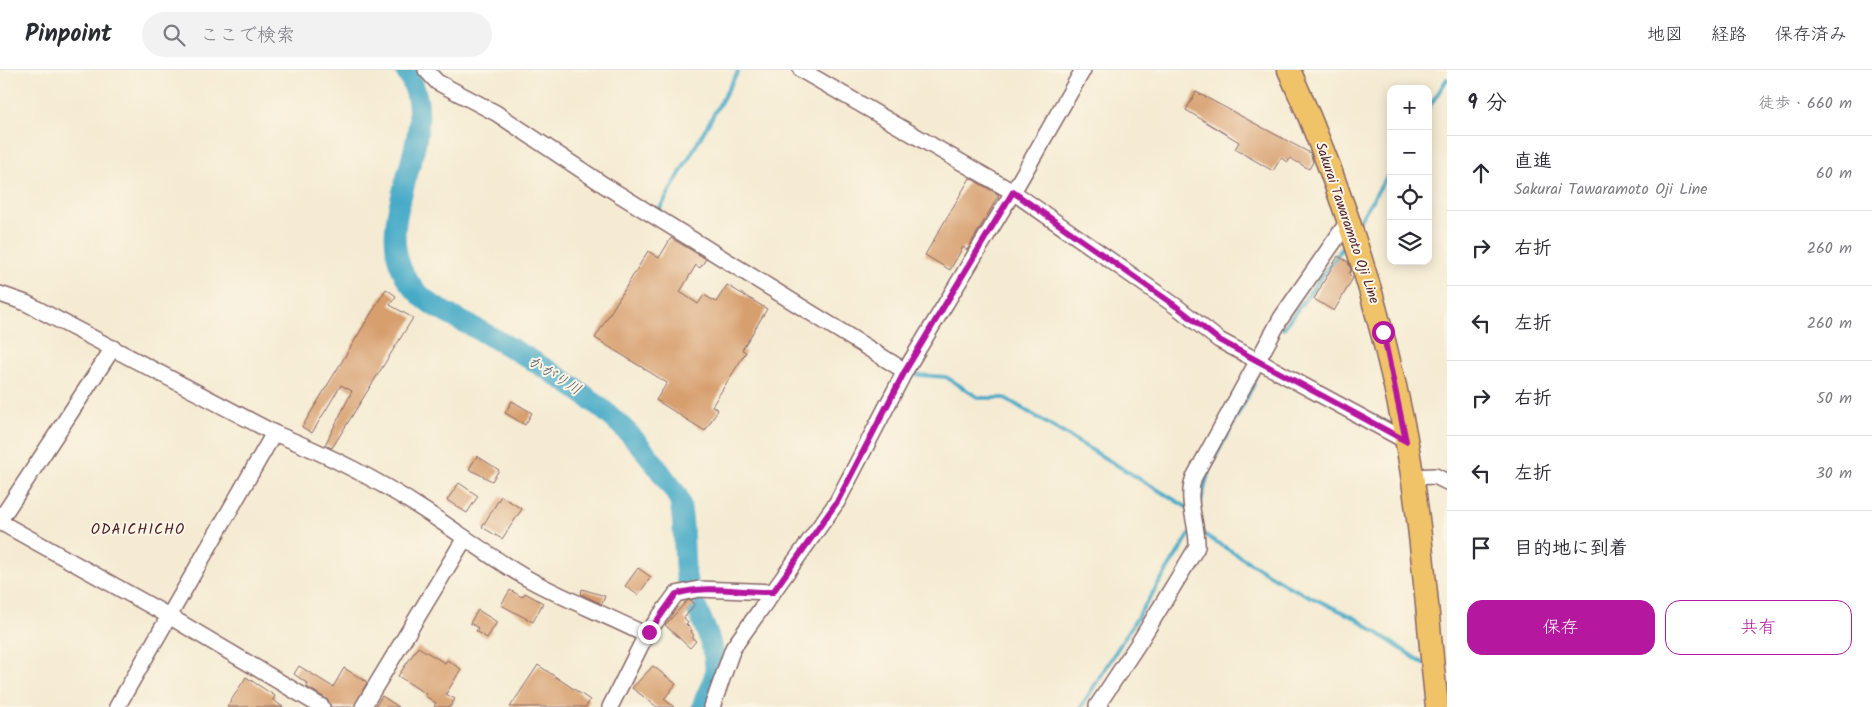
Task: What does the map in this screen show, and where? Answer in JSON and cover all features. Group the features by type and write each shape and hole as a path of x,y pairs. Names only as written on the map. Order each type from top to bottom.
{"main road":[{"name":"Sakurai Tawaramoto Oji Line","path":"1289,70 1330,167 1349,220 1383,332 1412,477 1437,707"}],"street":[{"path":"426,70 437,82 496,113 604,185 905,371"},
{"path":"801,70 1013,192 1177,307 1219,340 1406,441"},
{"path":"712,707 733,648 837,502 905,371 1013,192 1083,70"},
{"path":"1100,707 1097,706 1140,641 1197,546 1198,537 1190,500 1192,483 1281,318 1349,220"},
{"path":"0,294 26,303 274,433 311,448 418,506 523,576 574,603 600,611 646,635"},
{"path":"113,348 0,521 169,616 322,707"},
{"path":"117,707 274,433"},
{"path":"1412,477 1435,476 1447,482"},
{"path":"363,707 465,538"},
{"path":"610,707 646,635 676,594 699,589 773,592"}],"building":[{"path":"1196,92 1310,153 1313,162 1309,169 1290,158 1288,162 1281,158 1273,171 1235,149 1239,142 1186,110"},
{"path":"970,178 999,195 967,250 963,247 950,270 925,255"},
{"path":"671,238 706,259 700,268 696,265 680,292 698,304 704,295 716,302 727,285 767,309 742,350 746,352 712,406 718,410 705,431 656,400 667,383 595,338 648,251 659,258"},
{"path":"1338,256 1348,262 1351,270 1349,274 1353,278 1334,311 1314,299"},
{"path":"386,289 396,296 390,305 413,318 332,448 325,445 352,391 341,385 312,433 302,427"},
{"path":"512,401 532,413 525,425 505,413"},
{"path":"477,456 499,470 492,481 469,469"},
{"path":"459,483 478,496 467,513 447,500"},
{"path":"501,496 522,509 502,539 482,527"},
{"path":"638,568 651,577 638,595 625,586"},
{"path":"582,589 605,596 602,604 581,594"},
{"path":"510,590 522,597 525,593 543,603 533,622 501,605"},
{"path":"691,600 695,604 684,618 694,635 692,638 696,641 690,648 665,625 687,601"},
{"path":"478,610 497,622 487,638 476,631 478,628 470,623"},
{"path":"418,647 445,663 447,660 461,669 446,694 455,699 450,707 434,707 436,703 425,696 426,694 398,676"},
{"path":"538,665 590,700 586,707 510,707"},
{"path":"299,666 333,687 344,668 367,682 354,707 331,707 327,699 307,687 308,684 294,674"},
{"path":"653,666 676,684 664,699 674,707 657,707 632,688"},
{"path":"246,677 275,696 273,700 283,707 227,707"},
{"path":"382,696 399,707 375,707"}],"waterway":[{"name":"かがり川","path":"405,70 416,95 419,120 415,146 396,225 396,251 405,276 421,296 442,311 537,363 584,394 606,412 645,451 675,491 682,514 686,576 714,657 715,674 702,707"},
{"path":"662,212 659,210 739,70"},
{"path":"1432,103 1447,79"},
{"path":"1358,223 1388,175"},
{"path":"1283,329 1347,242"},
{"path":"910,370 918,375 946,377 979,398 1005,398 1188,508"},
{"path":"1198,514 1209,469 1254,384"},
{"path":"1081,707 1191,532"},
{"path":"1200,532 1288,586 1355,618 1424,664"}],"district":[{"name":"ODAICHICHO","path":"138,530"}],"route":[{"path":"649,632 676,594 699,589 754,593 773,592 837,502 905,371 1013,192 1177,307 1219,340 1406,441 1383,332"}]}
